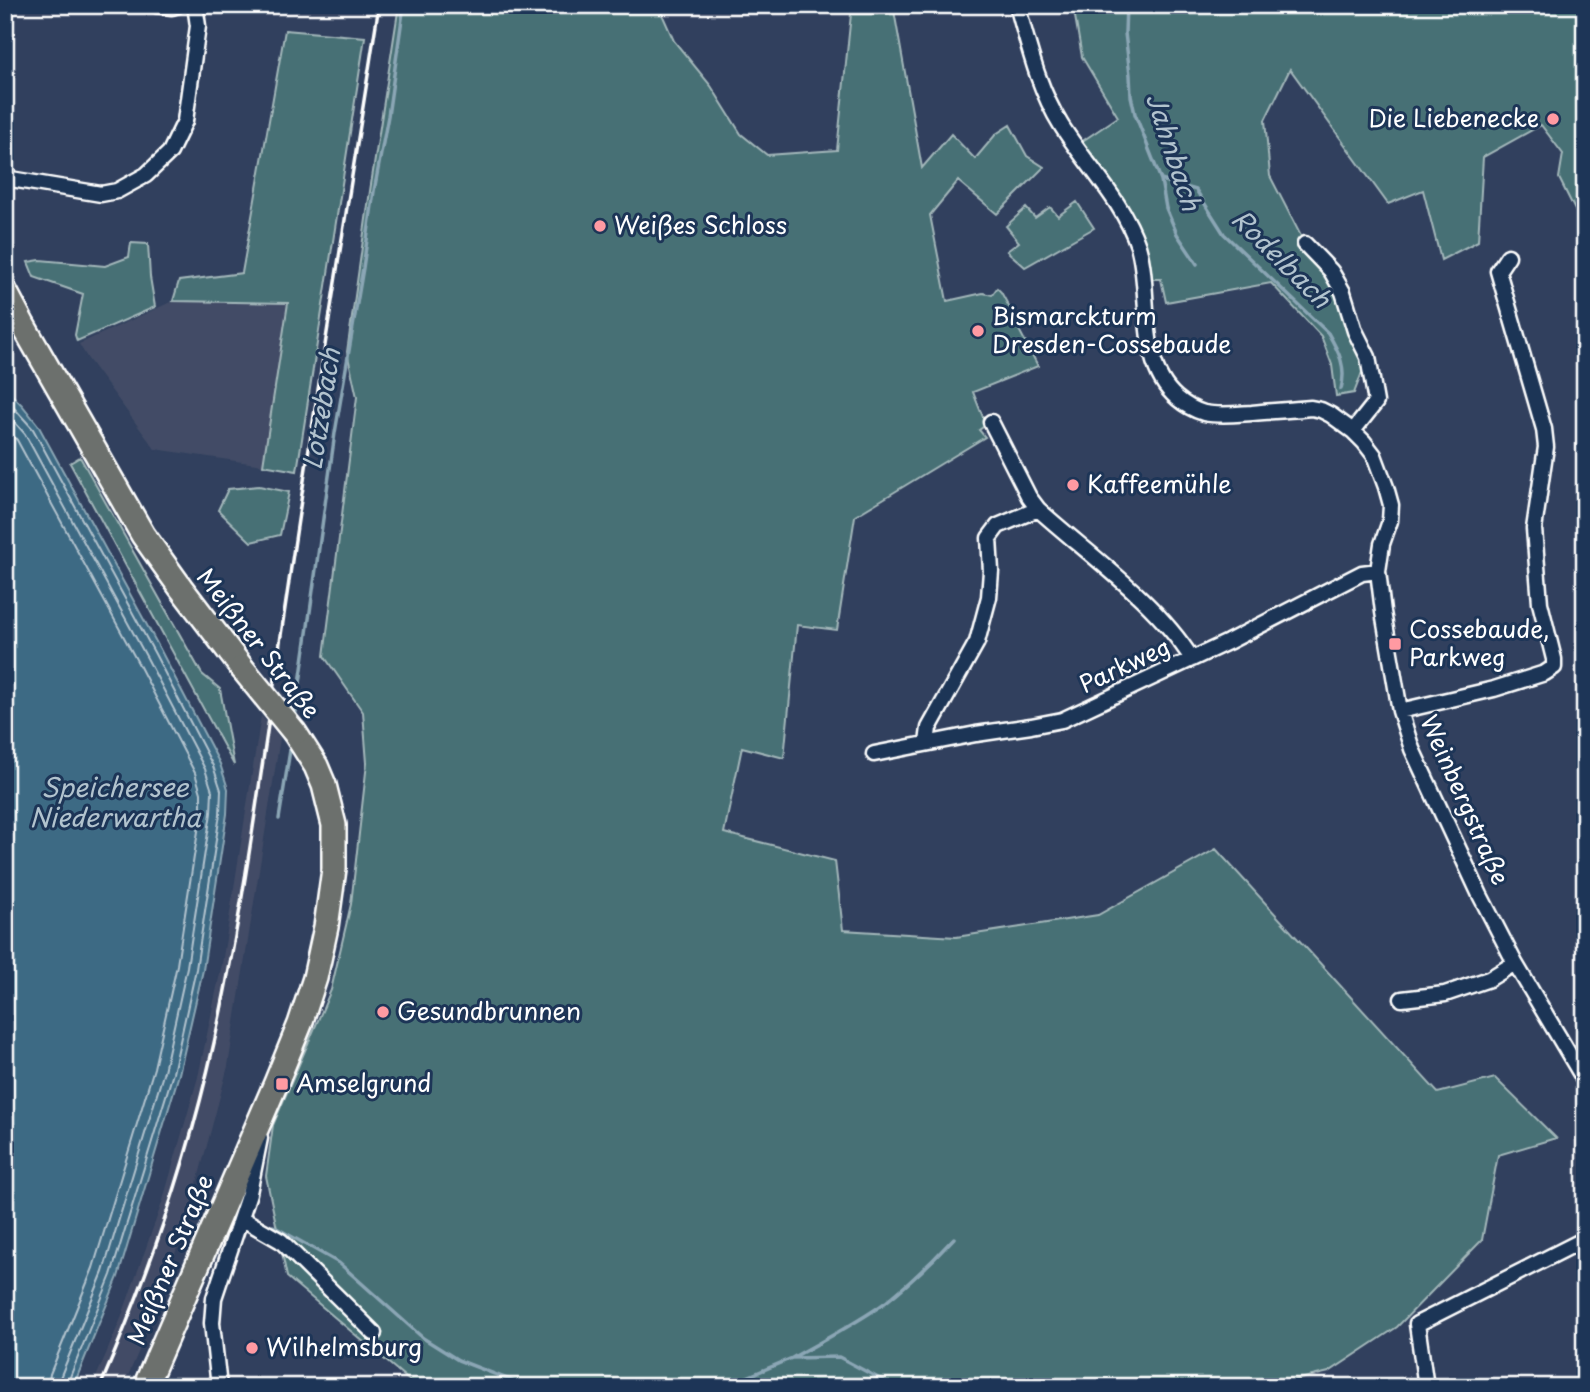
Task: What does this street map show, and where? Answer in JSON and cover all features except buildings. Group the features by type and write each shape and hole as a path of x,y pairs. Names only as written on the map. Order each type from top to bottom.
{"main road":[{"name":"Meißner Straße","path":"5,291 144,535 242,668 295,733 316,765 334,825 334,869 316,978 259,1124 145,1387"}],"street":[{"path":"156,5 178,5"},
{"path":"5,178 101,194 117,191 146,175 170,152 184,121 198,26 195,5"},
{"name":"Weinbergstraße","path":"1017,5 1046,97 1126,219 1135,238 1144,275 1147,328 1152,353 1161,377 1174,396 1189,408 1220,415 1311,408 1321,410 1353,431 1374,455 1391,505 1390,521 1382,544 1378,571 1383,612 1401,711 1412,749 1515,963 1585,1081"},
{"path":"1305,244 1331,271 1343,292 1355,331 1368,357 1376,402 1353,431"},
{"path":"1401,711 1494,690 1545,673 1553,667 1554,659 1540,603 1534,529 1546,446 1540,416 1498,271 1508,256"},
{"path":"991,422 1029,497 1038,509 1134,591 1181,642 1192,659"},
{"path":"927,743 929,728 976,642 989,597 989,538 998,526 1038,509"},
{"name":"Parkweg","path":"874,754 1062,720 1228,642 1362,573 1378,571"},
{"path":"1402,999 1445,994 1489,979 1515,963"},
{"path":"219,1387 212,1323 214,1298 249,1194 262,1133 259,1124"},
{"path":"241,1218 281,1241 374,1333"},
{"path":"1426,1387 1417,1324 1585,1240"}],"shaded area":[{"path":"173,301 288,303 263,465 155,449 79,344"},
{"path":"261,716 280,738 228,1066 186,1224 138,1353 123,1387 92,1387 120,1321 163,1200 198,1077 222,964"}],"green space":[{"path":"399,5 658,5 674,41 711,86 741,134 767,155 837,150 851,14 877,14 876,5 893,5 922,168 951,134 975,159 996,134 1010,125 1027,156 1044,167 997,214 958,181 930,215 947,301 983,293 992,295 997,288 1019,325 1017,326 1038,366 973,392 986,425 979,430 985,437 855,516 837,630 797,625 784,758 742,747 724,833 835,861 843,930 956,937 1098,915 1216,849 1438,1093 1495,1078 1556,1138 1498,1155 1482,1240 1397,1327 1329,1372 1273,1387 417,1387 287,1277 266,1176 273,1125 331,990 351,904 367,763 363,712 324,656 357,397 347,352"},
{"path":"1073,5 1585,5 1585,230 1559,178 1563,154 1541,125 1483,157 1478,241 1441,260 1423,190 1388,204 1290,69 1265,120 1270,176 1305,244 1331,271 1368,357 1354,393 1336,396 1332,365 1321,336 1271,283 1166,302 1161,279 1150,279 1081,142 1118,117 1082,57"},
{"path":"285,30 365,37 297,471 263,465 288,303 173,301 179,281 242,273"},
{"path":"1077,202 1094,228 1025,267 1007,251 1019,242 1006,226 1026,208 1035,218 1050,207 1058,216"},
{"path":"131,243 148,244 155,307 77,341 75,335 83,294 34,277 28,262 40,260 105,266 129,257"},
{"path":"80,457 202,674 220,689 234,765 70,463"},
{"path":"259,486 289,492 280,535 251,542 218,510 228,489"}],"water":[{"name":"Speichersee Niederwartha","path":"5,388 38,425 220,764 228,789 227,814 203,970 179,1074 118,1277 73,1387 5,1387"}],"waterway":[{"name":"Lotzebach","path":"295,719 335,433 404,5"},
{"name":"Jahnbach","path":"1126,5 1125,33 1135,114 1161,180 1166,208 1177,234 1197,264"},
{"name":"Rodelbach","path":"1161,180 1196,190 1224,234 1328,333 1341,360 1341,389"},
{"name":"Lotzebach","path":"279,819 291,744"},
{"path":"273,1226 339,1263 423,1338 458,1360 528,1387"},
{"path":"792,1358 886,1302 954,1238"},
{"path":"714,1387 740,1380 792,1358 839,1357 895,1387"}],"railway":[{"path":"100,1387 150,1260 179,1174 204,1087 226,987 255,816 310,442 379,5"}],"place":[{"name":"Die Liebenecke","path":"1553,119"},
{"name":"Weißes Schloss","path":"600,226"},
{"name":"Bismarckturm Dresden-Cossebaude","path":"978,331"},
{"name":"Kaffeemühle","path":"1073,485"},
{"name":"Cossebaude, Parkweg","path":"1395,644"},
{"name":"Gesundbrunnen","path":"383,1012"},
{"name":"Amselgrund","path":"282,1084"},
{"name":"Wilhelmsburg","path":"252,1348"}]}
